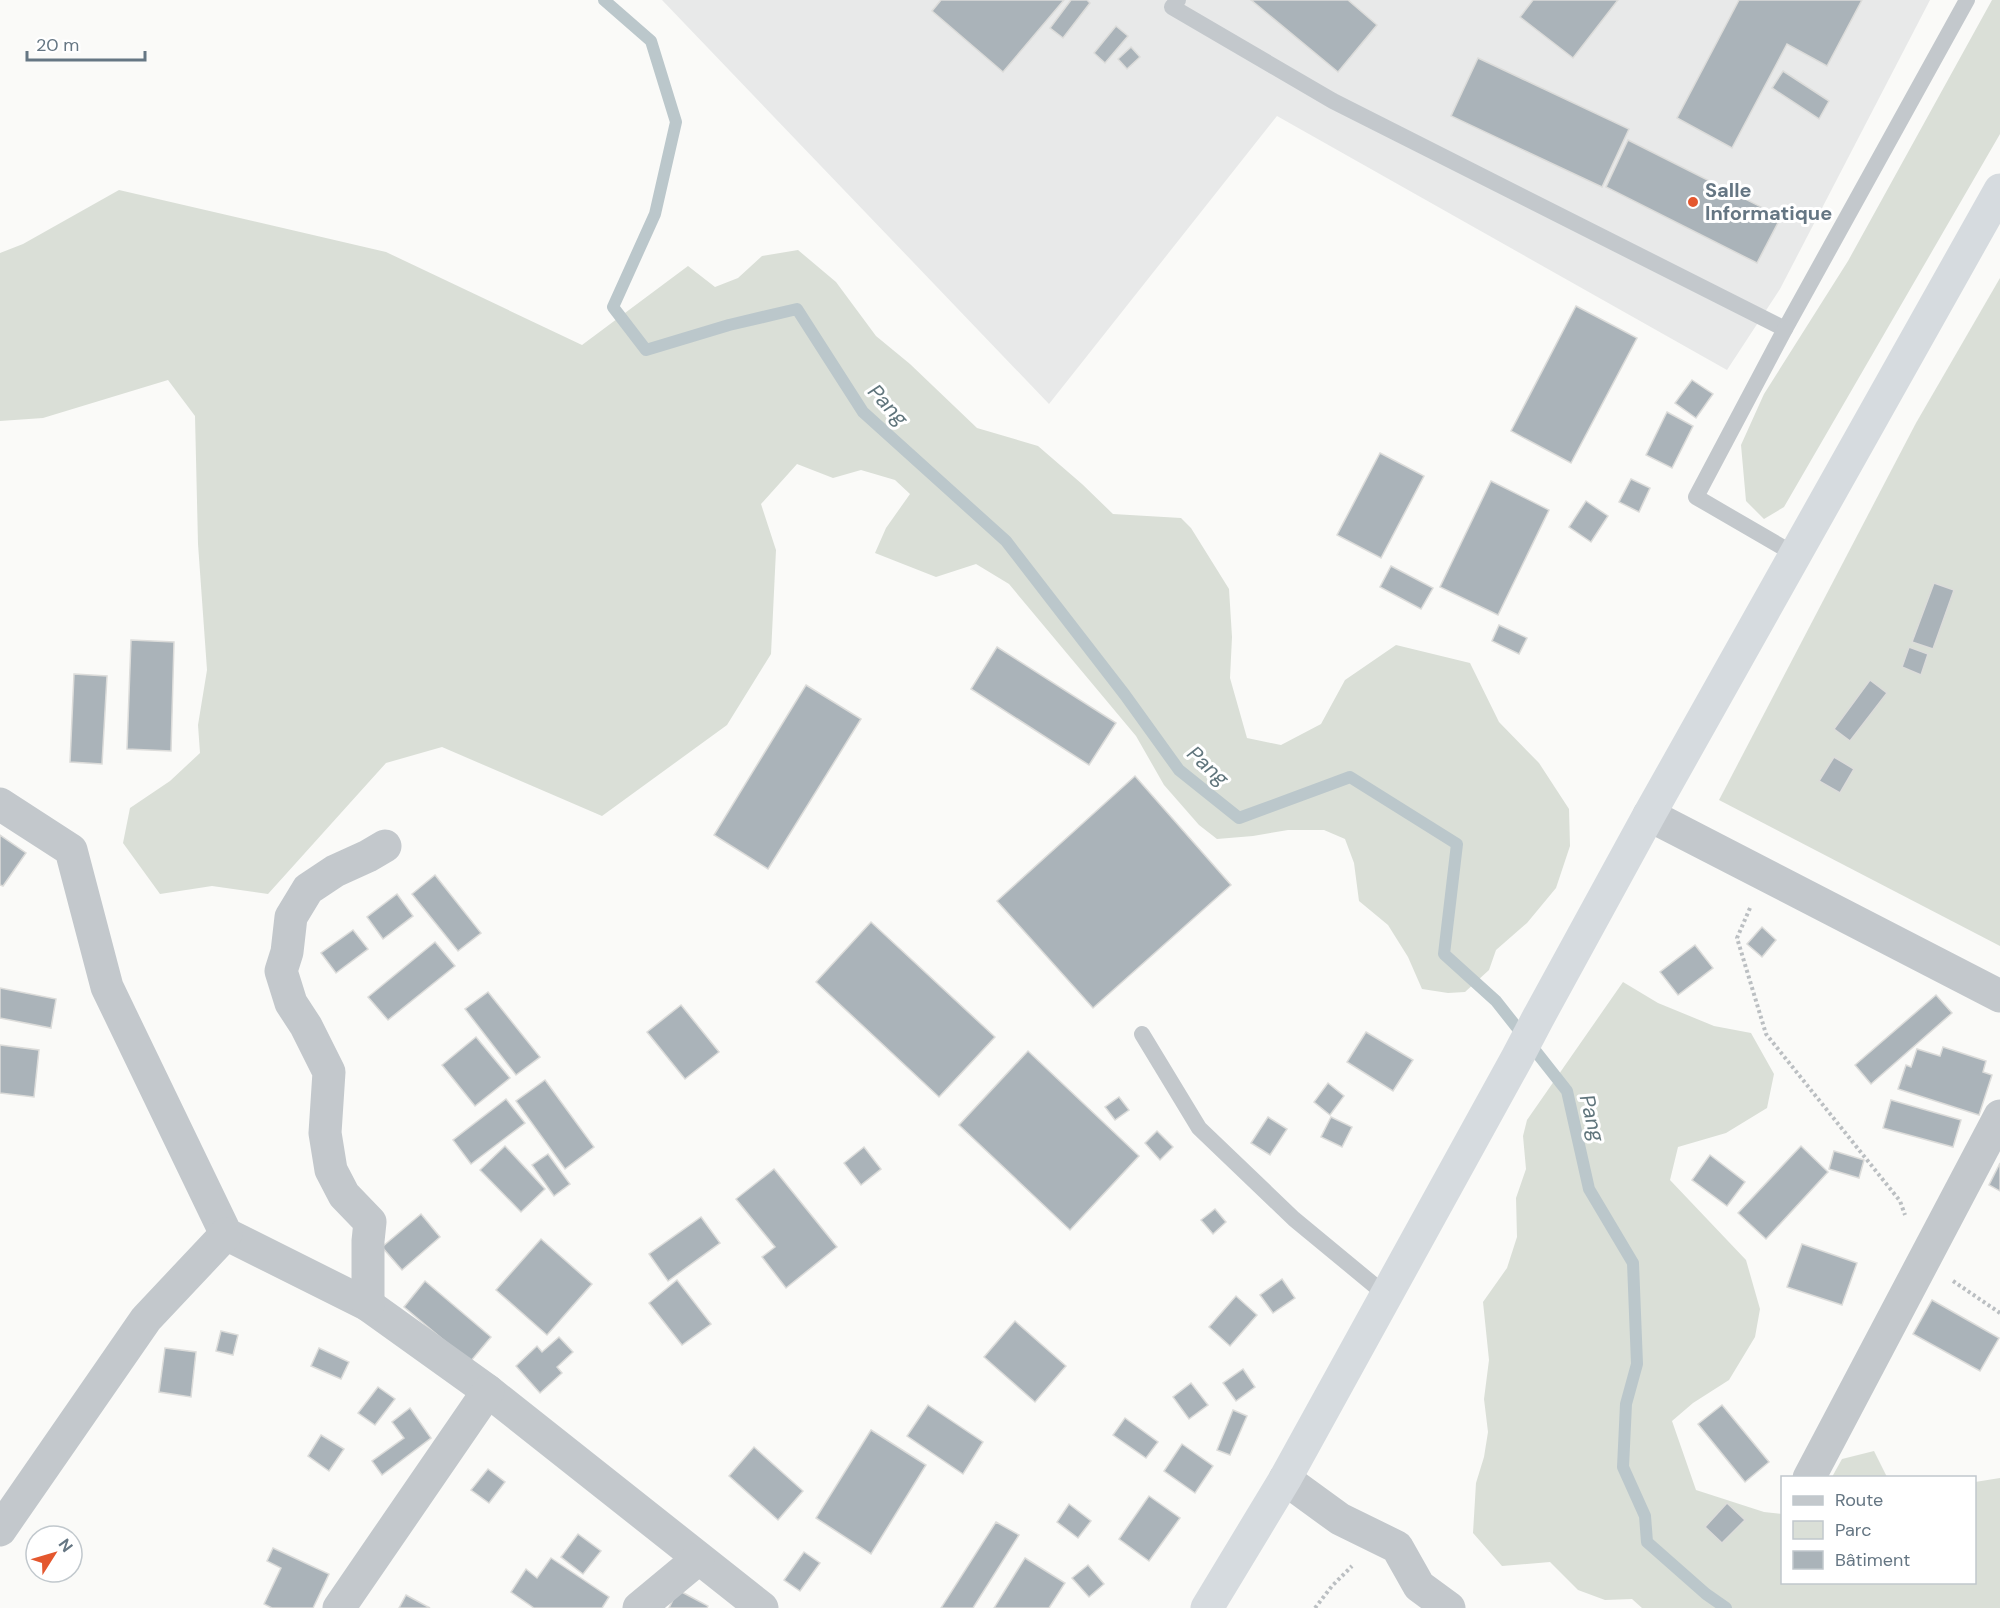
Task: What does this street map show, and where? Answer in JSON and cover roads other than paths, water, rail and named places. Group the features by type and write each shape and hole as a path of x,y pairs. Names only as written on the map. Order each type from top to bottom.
{"highway":[{"path":"1207,1608 1285,1479 1649,815 2000,190"}],"street":[{"path":"0,804 71,850 107,987 226,1233 368,1305 488,1391 762,1608"},
{"path":"1649,815 2000,996"},
{"path":"368,1305 370,1222 344,1195 331,1170 326,1133 329,1072 306,1026 291,1003 280,971 287,952 291,917 308,889 335,871 385,846"},
{"path":"1810,1476 2000,1116"},
{"path":"0,1530 146,1319 226,1233"},
{"path":"339,1608 488,1391"},
{"path":"1285,1479 1340,1519 1397,1547 1419,1586 1449,1608"},
{"path":"639,1608 698,1558"}],"lane":[{"path":"1178,0 1172,7 1333,101 1785,329"},
{"path":"1794,554 1696,497 1785,329 1967,0"},
{"path":"1142,1034 1199,1128 1294,1219 1386,1295"}],"waterway":[{"name":"Pang","path":"604,0 651,41 676,122 655,214 613,307 646,350 729,325 797,309 863,412 1006,541 1125,695 1179,770 1239,818 1350,777 1457,844 1444,954 1496,1001 1567,1091 1589,1189 1633,1263 1637,1364 1626,1404 1623,1467 1645,1516 1647,1542 1706,1594 1726,1608"}],"place":[{"name":"Salle Informatique","path":"1693,202"}]}
